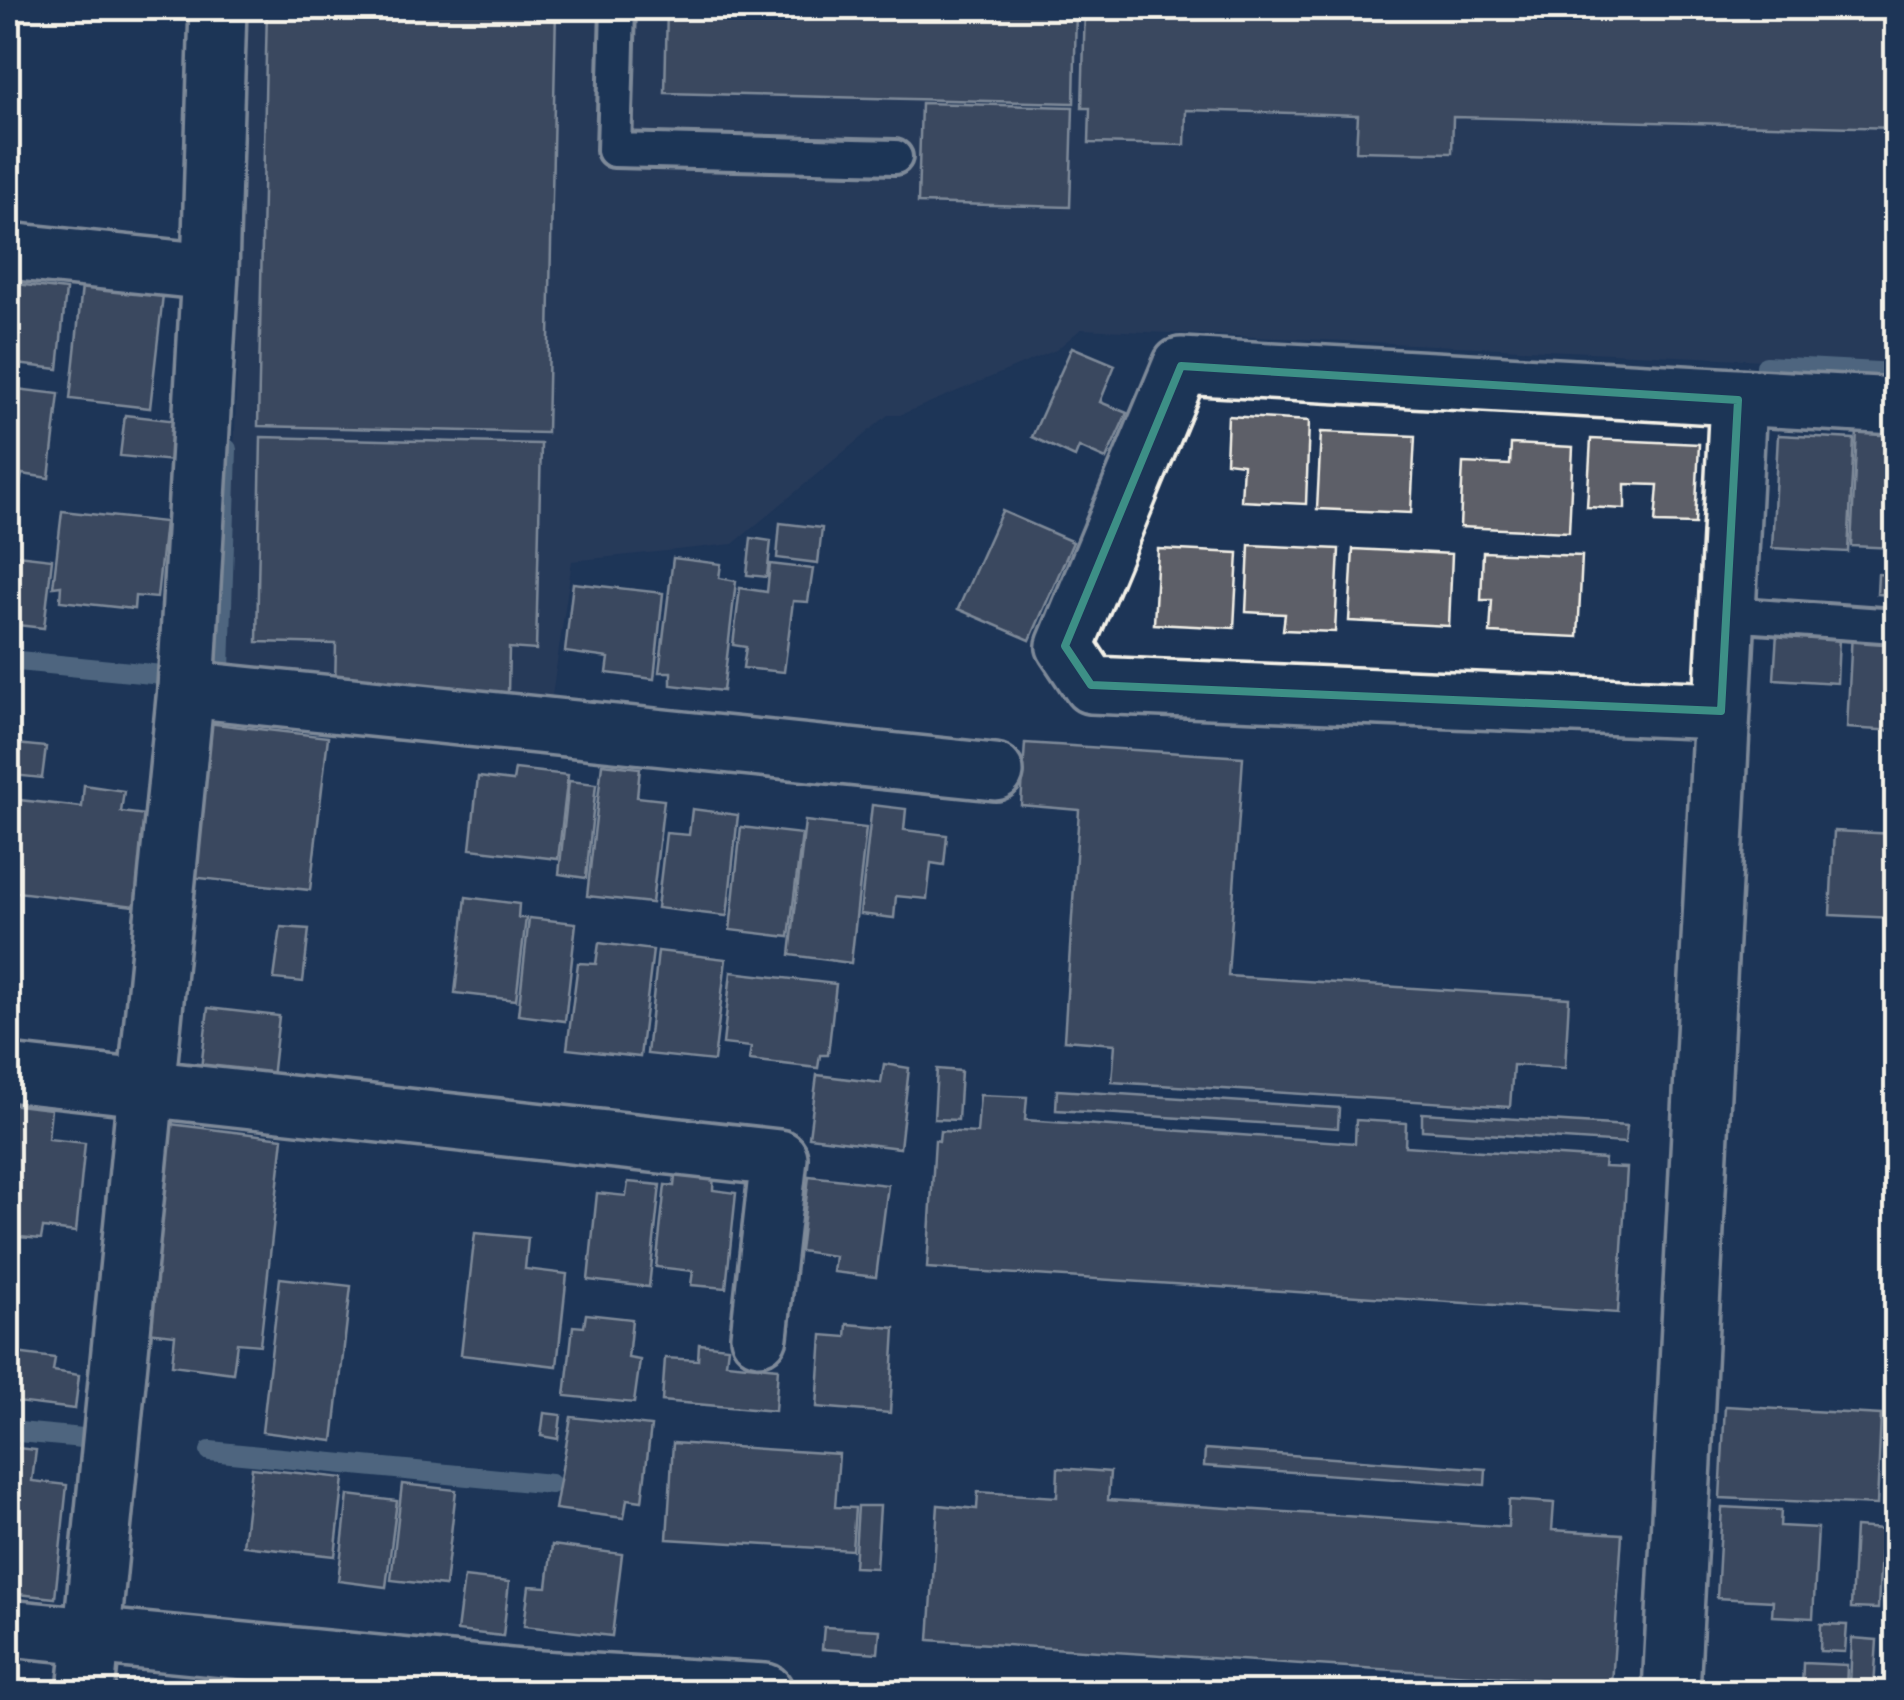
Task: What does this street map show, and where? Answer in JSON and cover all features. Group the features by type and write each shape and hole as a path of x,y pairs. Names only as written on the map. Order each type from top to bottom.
{"street":[{"path":"86,1692 186,689 210,272 218,8"},
{"path":"8,251 210,272"},
{"path":"1721,712 1091,685 1065,646 1182,366 1896,406"},
{"path":"1671,1692 1738,400"},
{"path":"186,689 995,772"},
{"path":"8,1073 779,1158 759,1336"},
{"path":"8,1628 521,1685 766,1692"}],"lane":[{"path":"618,8 614,150 895,157"},
{"path":"1726,614 1896,626"}],"highlighted area":[{"path":"1181,366 1738,400 1721,711 1091,685 1065,646"}],"shaded area":[{"path":"249,8 1896,8 1896,366 1081,329 1056,350 900,415 888,415 733,544 572,561 549,716 227,675"}],"building":[{"path":"267,8 556,8 547,433 258,426"},
{"path":"667,8 1076,8 1074,103 665,93"},
{"path":"1085,8 1896,8 1896,128 1453,117 1452,153 1356,151 1358,115 1186,110 1185,145 1089,143 1090,108 1082,108"},
{"path":"921,103 1073,107 1070,207 918,203"},
{"path":"83,277 164,286 150,408 70,399"},
{"path":"8,283 66,290 58,369 8,363"},
{"path":"1072,347 1115,365 1100,402 1127,413 1106,459 1079,447 1075,457 1032,437"},
{"path":"8,388 59,394 49,478 22,474 20,485 8,483"},
{"path":"125,415 178,421 173,461 120,456"},
{"path":"1228,416 1309,421 1306,504 1241,501 1243,464 1226,462"},
{"path":"1857,430 1896,432 1896,548 1851,546"},
{"path":"1321,432 1415,436 1411,513 1317,509"},
{"path":"1778,435 1854,439 1848,552 1772,548"},
{"path":"261,437 541,444 536,650 509,648 508,693 335,688 336,644 257,642"},
{"path":"1591,439 1699,444 1695,524 1655,523 1658,485 1625,484 1625,509 1587,507"},
{"path":"1511,444 1573,447 1569,532 1460,527 1463,463 1510,465"},
{"path":"62,511 165,522 157,598 135,596 134,609 60,601 61,586 53,587"},
{"path":"1002,511 1073,542 1030,640 958,609"},
{"path":"780,523 822,528 818,563 777,558"},
{"path":"751,538 771,541 767,577 747,575"},
{"path":"1249,545 1339,549 1335,632 1283,630 1285,614 1246,612"},
{"path":"1158,549 1238,553 1234,628 1154,624"},
{"path":"1353,549 1452,554 1449,626 1349,621"},
{"path":"1483,552 1582,556 1578,637 1490,633 1492,600 1481,600"},
{"path":"8,554 52,559 44,628 8,624"},
{"path":"673,558 721,564 719,578 736,581 723,691 671,685 671,672 659,672"},
{"path":"770,564 813,569 808,602 793,601 784,672 743,668 746,647 733,645 740,588 767,592"},
{"path":"1878,574 1896,576 1895,595 1877,594"},
{"path":"573,583 663,593 654,679 607,673 609,658 565,652"},
{"path":"1852,632 1896,634 1896,731 1847,728"},
{"path":"1777,633 1839,637 1837,683 1774,679"},
{"path":"207,723 328,737 310,890 190,877"},
{"path":"8,726 14,727 8,783"},
{"path":"1025,743 1243,757 1228,976 1569,998 1565,1068 1513,1065 1510,1107 1112,1082 1115,1044 1064,1040 1079,810 1021,805"},
{"path":"16,744 46,747 42,778 12,775"},
{"path":"602,764 640,768 637,797 664,800 652,903 587,896"},
{"path":"515,769 568,775 558,859 470,849 478,777 513,781"},
{"path":"569,781 596,784 586,878 559,874"},
{"path":"84,785 124,791 121,812 146,815 135,906 8,891 10,799 82,807"},
{"path":"872,805 906,809 904,830 947,835 944,865 931,863 927,899 896,896 894,918 860,914"},
{"path":"692,809 738,815 727,916 657,908 666,833 689,835"},
{"path":"805,821 866,828 851,963 790,955"},
{"path":"741,827 802,834 789,937 730,930"},
{"path":"1834,831 1896,834 1896,918 1830,915"},
{"path":"466,897 519,904 518,918 526,918 516,1000 455,993"},
{"path":"529,918 576,923 565,1021 518,1015"},
{"path":"281,927 309,929 303,982 274,979"},
{"path":"599,943 653,950 640,1057 567,1049 578,963 596,964"},
{"path":"658,951 726,959 714,1061 647,1054"},
{"path":"731,972 836,984 828,1055 820,1055 818,1068 749,1060 751,1047 723,1044"},
{"path":"208,1008 279,1016 272,1078 201,1069"},
{"path":"884,1064 909,1068 900,1148 809,1137 817,1075 881,1083"},
{"path":"937,1069 961,1071 958,1120 934,1119"},
{"path":"1057,1090 1339,1108 1338,1128 1056,1110"},
{"path":"980,1095 1027,1097 1025,1120 1355,1143 1356,1120 1406,1123 1405,1146 1605,1159 1604,1167 1627,1168 1618,1313 927,1268 935,1140 939,1141 940,1131 977,1133"},
{"path":"8,1104 51,1109 48,1139 85,1143 76,1232 43,1228 41,1239 8,1236"},
{"path":"1422,1113 1627,1126 1625,1143 1422,1130"},
{"path":"170,1124 283,1138 260,1345 237,1343 233,1373 172,1365 175,1335 147,1332"},
{"path":"676,1167 714,1172 713,1190 736,1193 726,1288 691,1285 693,1271 656,1267 665,1185 674,1186"},
{"path":"809,1176 888,1185 876,1277 833,1272 835,1256 800,1251"},
{"path":"628,1182 660,1185 649,1287 588,1280 597,1193 626,1196"},
{"path":"475,1233 528,1238 525,1269 567,1274 557,1366 461,1355"},
{"path":"280,1278 351,1286 333,1441 262,1432"},
{"path":"586,1314 632,1319 628,1358 640,1360 634,1403 565,1396 573,1326 584,1327"},
{"path":"847,1324 895,1328 890,1413 817,1407 822,1335 846,1337"},
{"path":"699,1344 728,1347 726,1363 778,1368 775,1411 662,1401 665,1358 698,1360"},
{"path":"8,1352 55,1358 53,1371 79,1375 75,1409 8,1401"},
{"path":"1725,1406 1881,1415 1877,1505 1720,1498"},
{"path":"544,1413 561,1415 558,1439 541,1436"},
{"path":"571,1417 651,1426 642,1501 627,1499 624,1518 555,1509"},
{"path":"673,1443 839,1454 835,1507 855,1508 852,1550 667,1539"},
{"path":"8,1447 36,1450 32,1481 67,1485 55,1598 8,1593"},
{"path":"1205,1449 1486,1469 1485,1485 1204,1466"},
{"path":"252,1468 344,1478 335,1556 243,1546"},
{"path":"1058,1468 1110,1472 1108,1500 1508,1527 1509,1500 1554,1503 1552,1530 1622,1534 1612,1684 929,1640 938,1505 977,1509 978,1492 1057,1497"},
{"path":"402,1484 456,1490 445,1586 391,1580"},
{"path":"348,1495 397,1501 386,1587 338,1581"},
{"path":"858,1506 880,1506 876,1568 854,1567"},
{"path":"1722,1507 1781,1510 1780,1526 1818,1528 1813,1618 1772,1616 1773,1601 1717,1598"},
{"path":"1855,1527 1882,1529 1878,1609 1851,1608"},
{"path":"552,1545 622,1554 612,1636 524,1626 529,1586 547,1587"},
{"path":"464,1577 509,1582 503,1636 457,1631"},
{"path":"1821,1624 1847,1625 1845,1652 1820,1651"},
{"path":"824,1627 880,1630 878,1653 822,1649"},
{"path":"1852,1638 1877,1640 1874,1687 1850,1686"},
{"path":"1803,1663 1847,1665 1846,1692 1802,1692"}],"waterway":[{"path":"1766,366 1896,373"},
{"path":"220,669 227,449"},
{"path":"8,660 162,675"},
{"path":"8,1431 83,1438"},
{"path":"210,1451 551,1484"}]}
